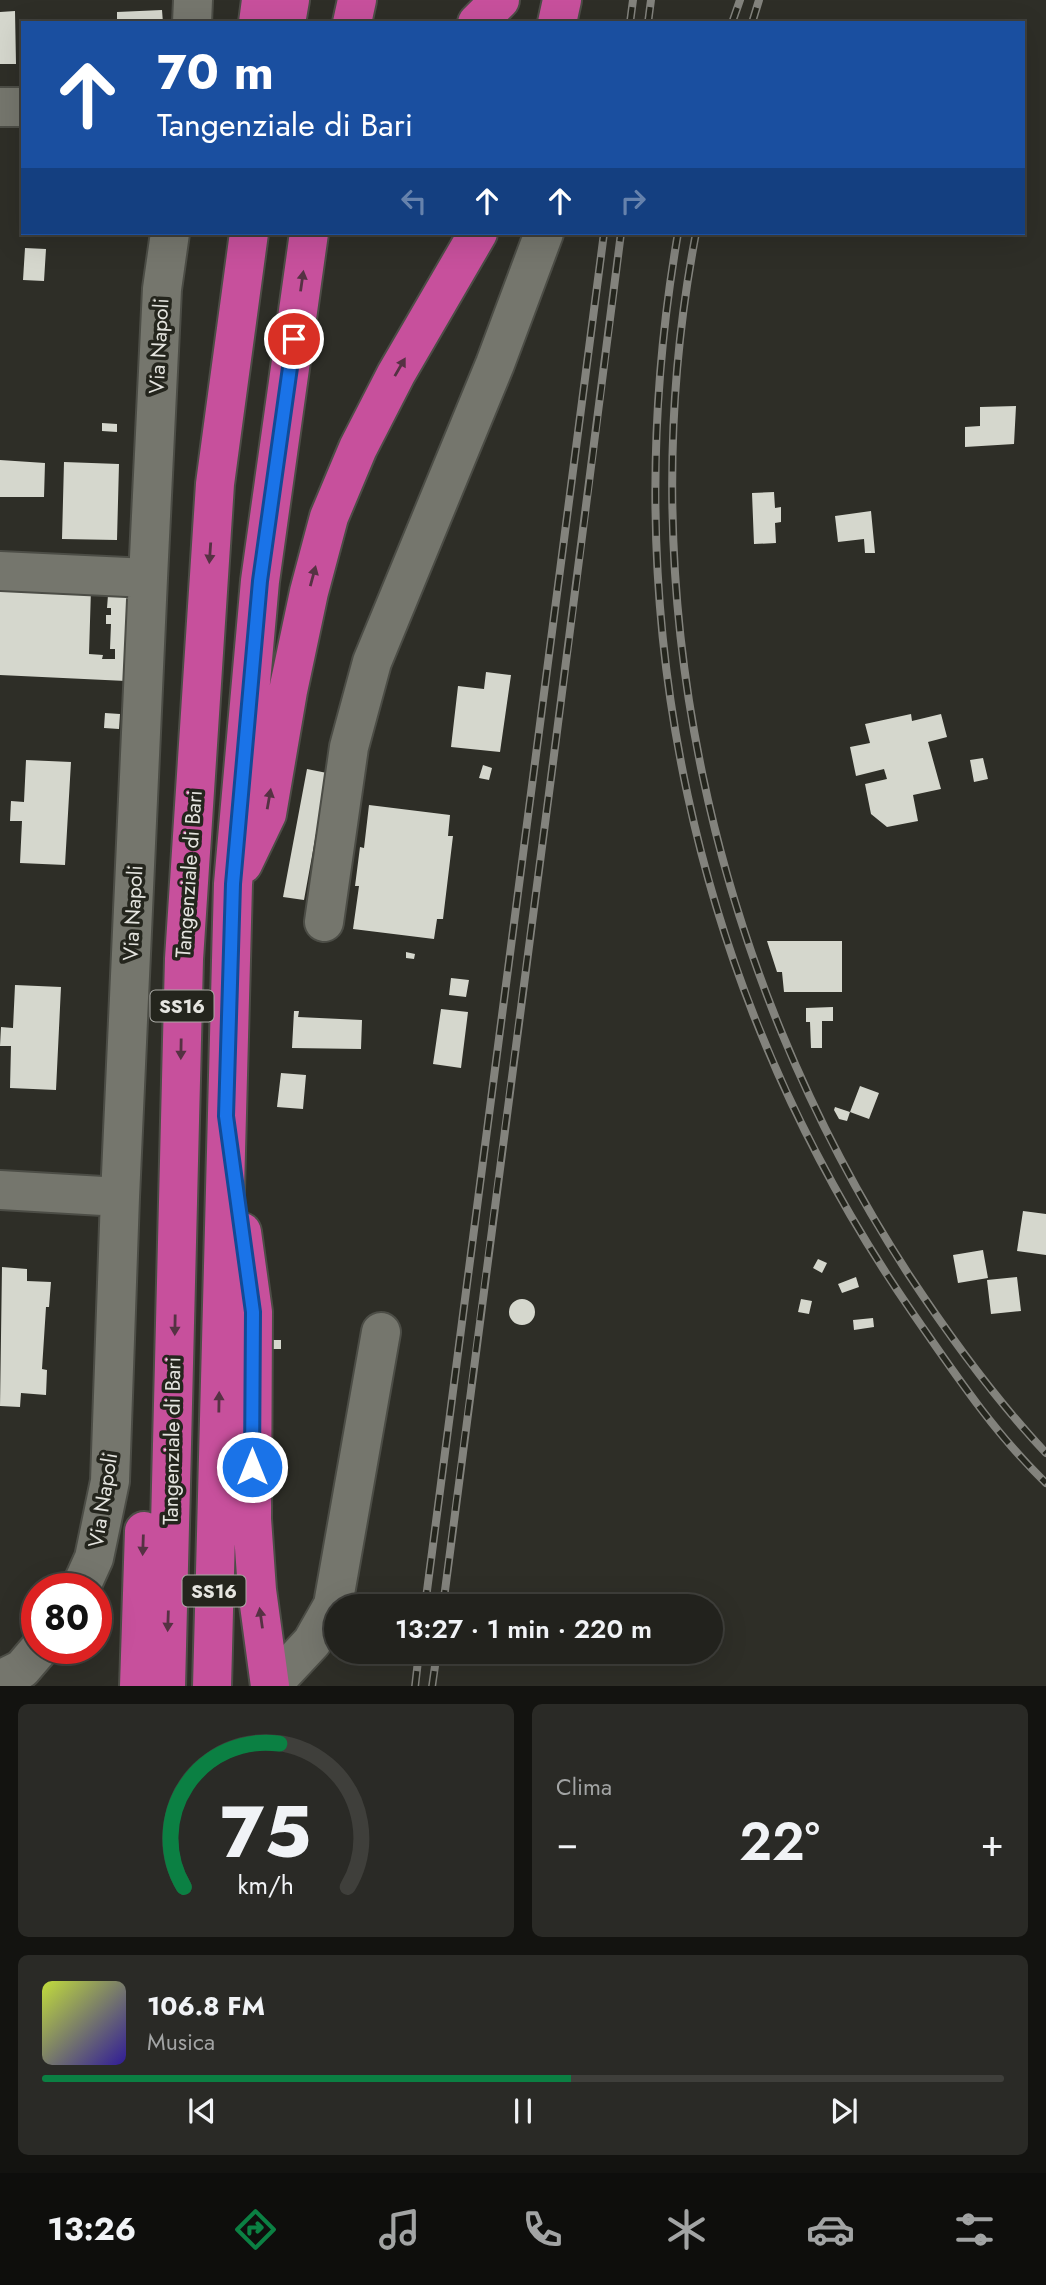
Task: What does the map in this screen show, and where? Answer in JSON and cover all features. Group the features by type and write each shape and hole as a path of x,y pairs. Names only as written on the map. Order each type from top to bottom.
{"highway":[{"path":"258,21 261,0"},
{"path":"286,21 290,0"},
{"path":"352,21 357,0"},
{"path":"479,21 500,0"},
{"path":"557,21 562,0"},
{"path":"215,485 239,235"},
{"name":"Tangenziale di Bari","path":"166,1686 184,959 215,485 249,235"},
{"name":"SS16","path":"212,1686 233,884 260,581 309,235"},
{"path":"233,884 267,814 306,604 330,517 358,448 396,374 477,235"},
{"path":"226,1116 253,1312 252,1519 257,1590 270,1686"},
{"path":"139,1686 150,1301 177,1211"}],"street":[{"path":"192,21 193,0"},
{"path":"0,107 21,107"},
{"name":"Via Napoli","path":"87,1573 94,1558 110,1481 148,578 162,289 170,235"},
{"path":"324,922 349,747 372,662 495,364 543,235"},
{"path":"0,571 148,578"},
{"path":"0,1190 120,1197"},
{"path":"270,1686 312,1643 332,1605 382,1332"},
{"path":"0,1680 26,1664"}],"building":[{"path":"162,10 163,21 117,21 117,12"},
{"path":"15,11 16,64 0,64 0,12"},
{"path":"25,248 46,249 44,281 23,280"},
{"path":"1016,406 1014,444 965,447 965,427 980,426 980,407"},
{"path":"102,423 117,424 117,432 102,431"},
{"path":"0,460 45,463 44,497 0,497"},
{"path":"64,462 119,464 117,540 62,539"},
{"path":"774,492 775,508 781,507 781,522 775,523 776,543 754,544 752,493"},
{"path":"871,511 875,553 865,553 864,539 838,542 835,516"},
{"path":"0,583 91,589 89,654 103,655 102,659 115,659 115,649 110,649 111,624 106,624 106,615 111,615 111,608 107,608 108,595 129,590 126,681 0,675"},
{"path":"486,672 511,675 500,752 451,747 458,686 484,689"},
{"path":"105,713 120,714 119,729 104,728"},
{"path":"911,714 912,721 941,714 947,737 928,742 941,789 913,795 918,821 887,827 871,814 865,784 887,779 884,769 856,776 850,747 870,743 865,724"},
{"path":"983,758 988,779 974,782 970,760"},
{"path":"26,760 71,762 65,865 20,863 22,821 10,821 11,801 24,802"},
{"path":"483,765 492,768 489,780 479,778"},
{"path":"307,769 327,773 304,900 283,897"},
{"path":"369,805 450,815 448,836 453,836 443,919 437,919 434,939 353,929 359,886 355,886 360,847 364,848"},
{"path":"767,941 842,941 842,992 784,992 782,972 777,972"},
{"path":"406,952 415,954 414,959 406,958"},
{"path":"451,978 469,980 466,997 449,995"},
{"path":"15,985 61,987 56,1090 10,1088 11,1046 0,1046 1,1027 13,1028"},
{"path":"833,1007 833,1021 822,1021 822,1048 811,1048 810,1022 806,1022 806,1008"},
{"path":"441,1009 468,1012 461,1068 433,1064"},
{"path":"294,1011 299,1011 298,1017 362,1020 361,1049 292,1048"},
{"path":"281,1073 306,1075 303,1109 277,1107"},
{"path":"860,1086 879,1093 869,1119 850,1112"},
{"path":"835,1107 850,1112 847,1121 839,1119"},
{"path":"1023,1211 1046,1214 1046,1255 1017,1251"},
{"path":"983,1250 988,1278 958,1283 953,1255"},
{"path":"818,1259 827,1263 822,1273 813,1268"},
{"path":"2,1267 27,1269 27,1281 51,1282 49,1307 46,1307 42,1369 47,1370 46,1395 21,1393 20,1407 0,1406"},
{"path":"856,1277 859,1287 842,1293 838,1284"},
{"path":"1017,1277 1021,1311 991,1314 987,1280"},
{"path":"522,1299 531,1303 535,1312 531,1321 522,1325 513,1321 509,1312 513,1303"},
{"path":"801,1299 812,1301 809,1314 798,1312"},
{"path":"873,1318 874,1327 854,1330 853,1320"},
{"path":"269,1340 281,1340 281,1349 269,1349"}],"railway":[{"path":"630,21 633,0"},
{"path":"648,21 651,0"},
{"path":"733,21 740,0"},
{"path":"753,21 759,0"},
{"path":"427,1594 604,235"},
{"path":"445,1594 621,235"},
{"path":"678,235 660,376 656,517 665,658 688,796 724,931 773,1062 836,1190 912,1312 959,1379 1009,1443 1046,1483"},
{"path":"696,235 677,368 672,504 681,640 702,774 736,906 782,1035 840,1158 909,1275 941,1321 991,1389 1046,1453"},
{"path":"415,1686 418,1664"},
{"path":"432,1686 435,1664"}],"route":[{"path":"252,1467 253,1312 226,1116 233,884 260,581 294,339"}]}
